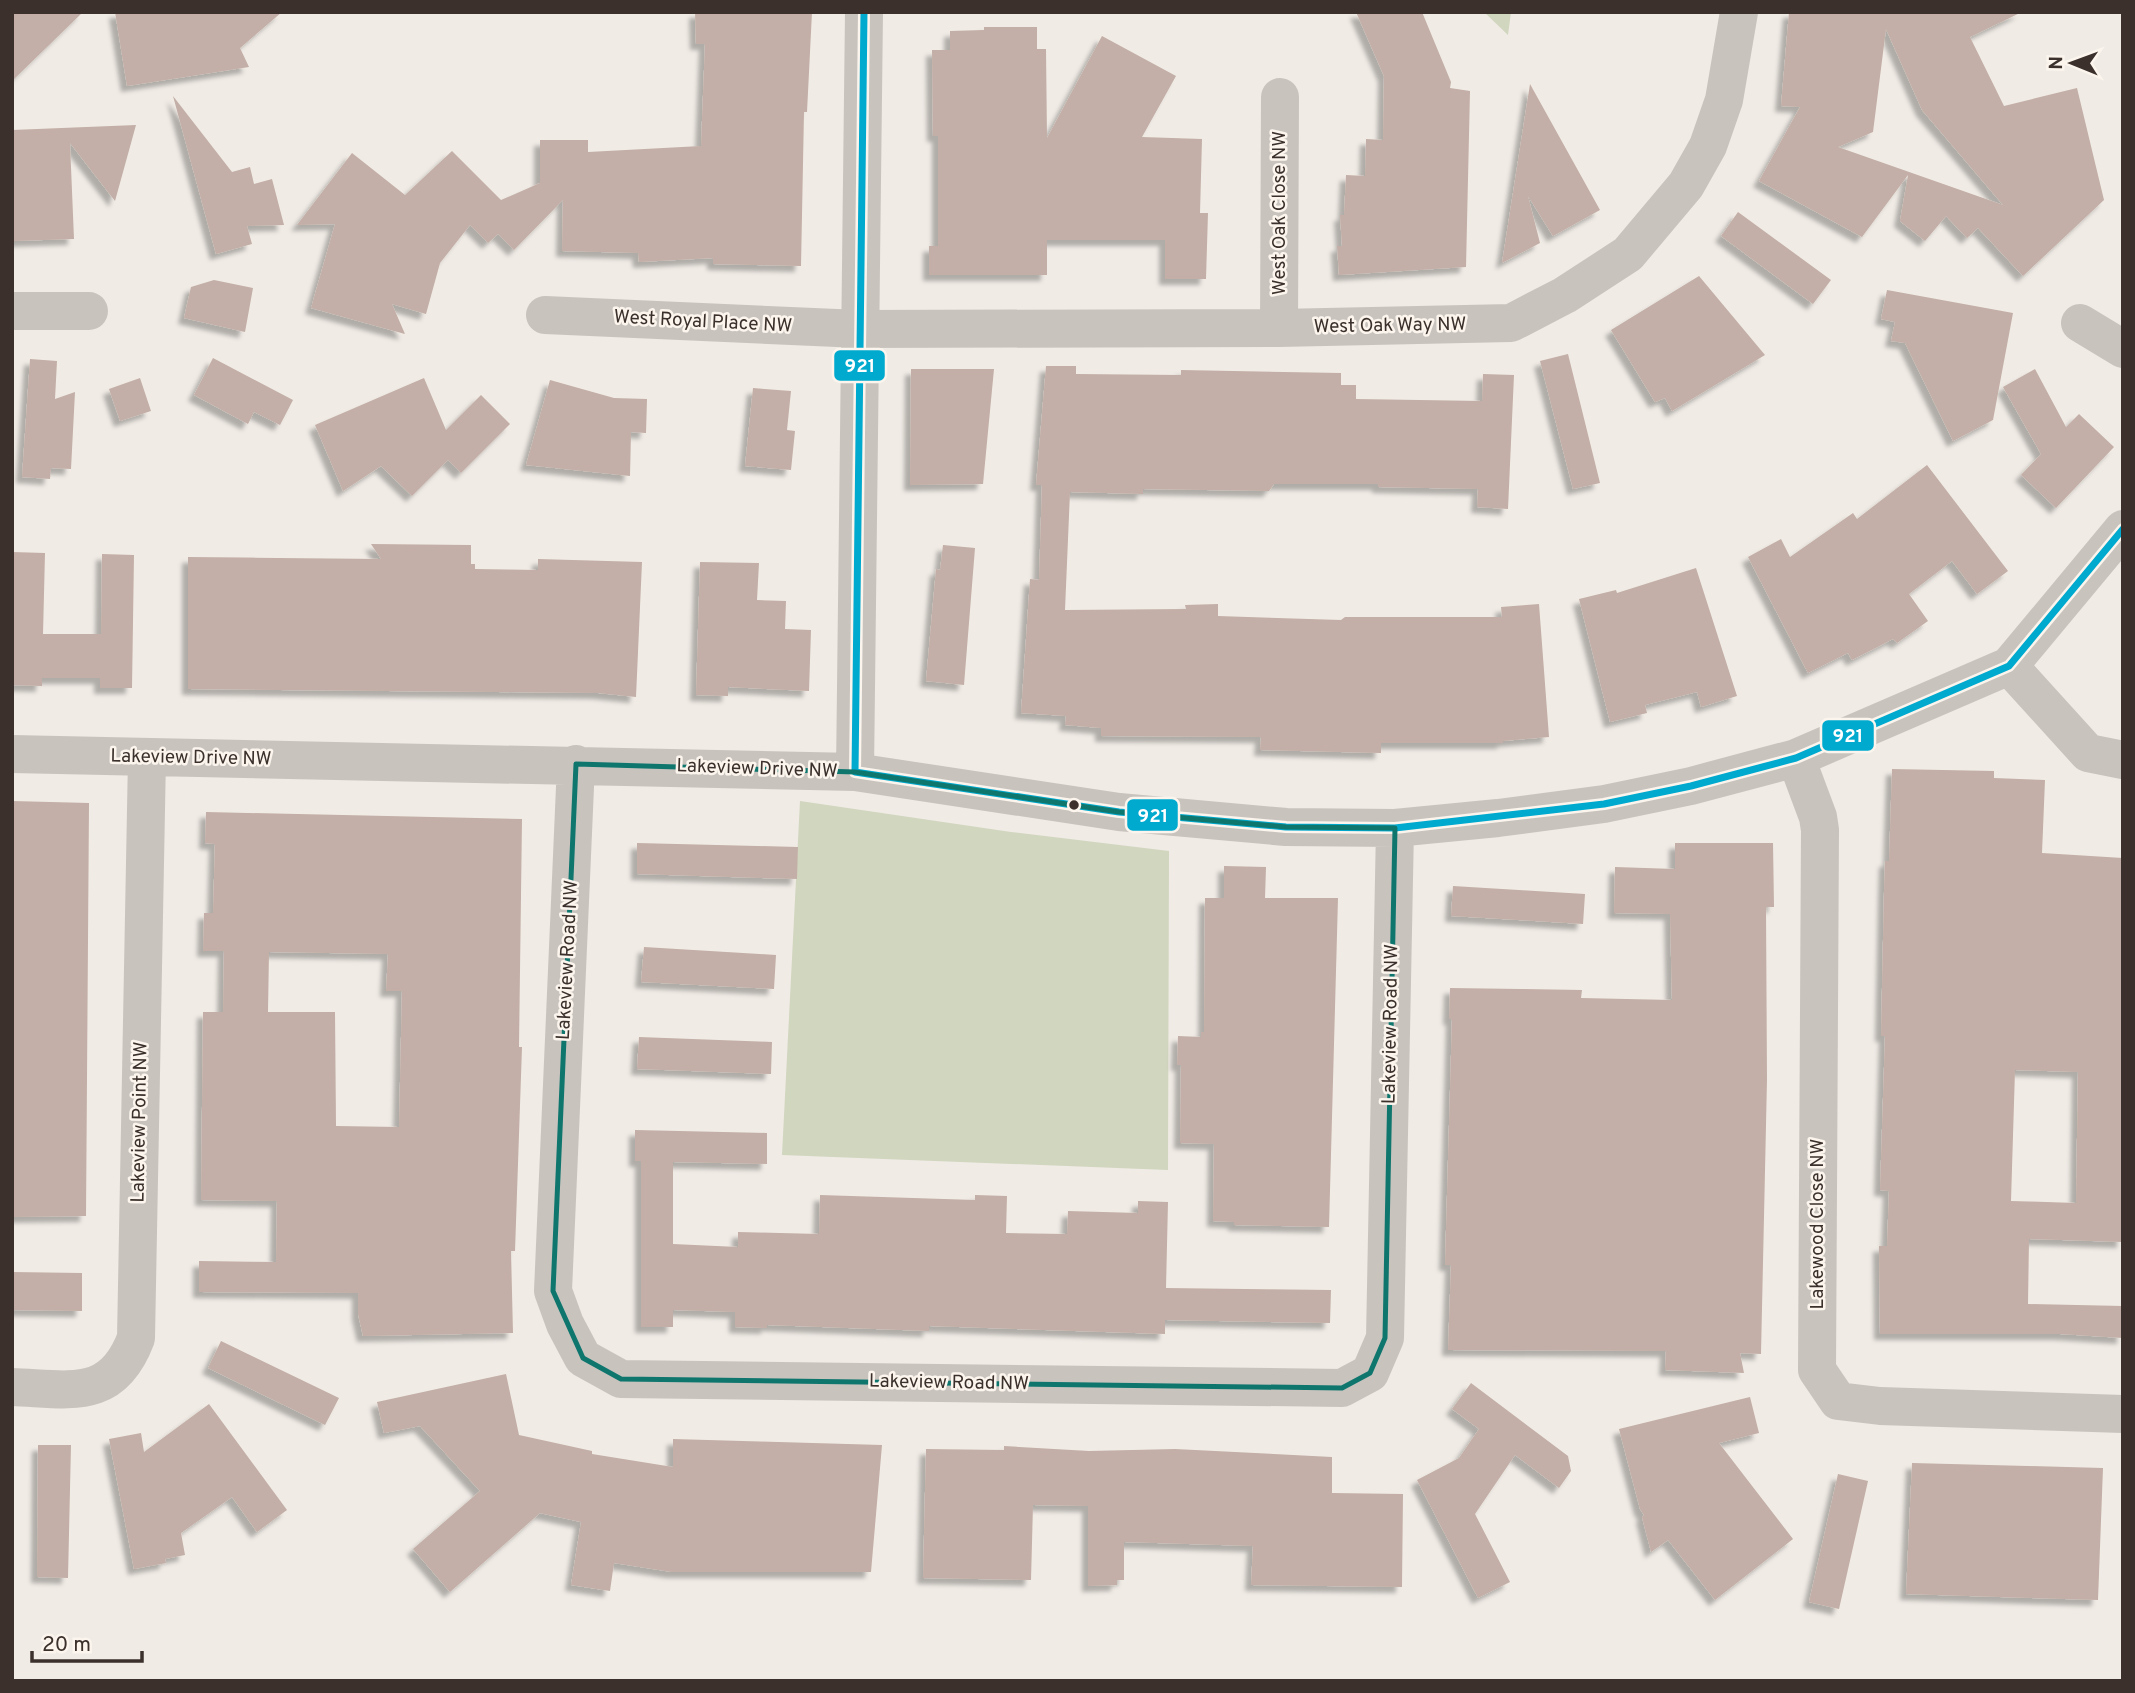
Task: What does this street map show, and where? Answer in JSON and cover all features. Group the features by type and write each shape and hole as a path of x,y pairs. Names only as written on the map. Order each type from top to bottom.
{"street":[{"path":"855,772 864,12"},
{"name":"West Oak Way NW","path":"860,329 1279,328 1511,323 1565,295 1628,254 1686,185 1707,146 1724,100 1739,12"},
{"name":"West Oak Close NW","path":"1279,328 1280,97"},
{"path":"12,311 89,311"},
{"name":"West Royal Place NW","path":"545,315 860,329"},
{"path":"2080,323 2123,349"},
{"name":"Lakeview Drive NW","path":"12,754 855,772 1119,813 1286,827 1395,828 1604,804 1691,786 1796,758 2009,666 2123,529"},
{"path":"2009,666 2088,753 2123,760"},
{"name":"Lakeview Point NW","path":"12,1387 67,1389 105,1383 120,1370 136,1338 147,757"},
{"name":"Lakewood Close NW","path":"1796,758 1818,817 1820,830 1817,1370 1838,1401 1880,1406 2123,1414"},
{"name":"Lakeview Road NW","path":"576,764 553,1290 565,1324 583,1358 621,1379 1342,1388 1370,1373 1385,1338 1395,828"}],"highlighted area":[{"path":"576,764 855,772 1119,812 1286,827 1395,828 1385,1338 1370,1373 1342,1388 621,1379 583,1358 553,1291"}],"green space":[{"path":"1484,12 1511,12 1508,35"},
{"path":"800,801 1011,832 1169,851 1168,1170 782,1155"}],"building":[{"path":"12,12 83,12 12,81"},
{"path":"115,12 282,12 240,48 249,67 127,86"},
{"path":"695,12 812,12 807,112 804,112 801,266 713,264 713,258 639,262 638,253 562,251 563,200 514,250 498,234 488,243 470,225 440,263 426,314 392,304 405,334 311,308 335,224 297,225 352,153 405,195 452,151 501,200 540,183 540,140 588,140 588,152 701,146 705,44 696,44"},
{"path":"1356,12 1422,12 1451,82 1450,88 1470,91 1466,267 1339,275 1337,246 1342,246 1340,215 1344,215 1346,175 1365,176 1366,139 1383,140 1384,76"},
{"path":"1789,12 2022,12 1970,37 2004,106 2077,88 2104,200 2023,276 1978,228 1967,238 1946,216 1925,241 1900,221 1908,175 1862,237 1759,181 1800,107 1781,106","holes":["1886,29 1922,110 2003,205 1838,147 1873,132"]},
{"path":"984,27 1037,27 1037,49 1046,49 1047,138 1102,36 1176,76 1142,137 1202,139 1200,213 1208,213 1206,279 1165,279 1165,240 1047,240 1047,275 929,275 929,246 938,246 938,136 933,136 932,50 950,50 950,31 984,30"},
{"path":"1530,84 1600,210 1553,236 1528,196 1540,243 1502,263"},
{"path":"173,96 232,172 250,167 254,184 272,179 284,225 247,226 252,244 216,254"},
{"path":"136,125 115,201 70,143 74,239 12,241 12,130"},
{"path":"1738,212 1831,280 1813,304 1721,236"},
{"path":"1699,276 1765,355 1672,411 1665,398 1655,402 1611,330"},
{"path":"214,280 253,288 245,332 184,318 191,287"},
{"path":"1887,290 2013,313 1993,420 1953,441 1905,343 1891,341 1895,322 1881,319"},
{"path":"1568,354 1600,483 1573,489 1540,361"},
{"path":"213,358 293,400 280,425 254,412 248,424 194,395"},
{"path":"30,359 57,361 55,399 75,392 71,469 51,468 50,479 22,477"},
{"path":"1046,366 1076,366 1076,374 1181,375 1181,370 1341,373 1341,385 1356,385 1356,399 1482,401 1483,374 1514,375 1508,509 1477,507 1478,489 1378,487 1378,484 1274,484 1269,491 1143,489 1143,494 1070,492 1065,610 1186,609 1185,605 1218,604 1218,616 1341,620 1345,617 1502,617 1501,607 1539,604 1549,737 1503,743 1381,743 1381,753 1260,750 1261,737 1101,736 1101,728 1065,725 1066,716 1021,713 1030,579 1039,580 1042,485 1036,485"},
{"path":"911,369 994,369 983,484 910,485"},
{"path":"2035,369 2066,427 2079,414 2114,447 2056,508 2021,475 2041,454 2003,387"},
{"path":"140,378 151,411 120,421 109,389"},
{"path":"424,378 446,430 481,395 510,424 461,473 448,460 412,496 381,466 343,491 315,425"},
{"path":"550,380 614,398 647,399 646,433 631,432 630,476 526,465"},
{"path":"753,388 791,391 787,430 795,431 791,470 745,466"},
{"path":"1927,465 2008,571 1977,594 1952,561 1909,594 1928,621 1897,643 1893,639 1852,660 1848,653 1808,673 1748,557 1781,539 1790,557 1853,513 1857,519"},
{"path":"371,544 471,545 471,564 475,564 475,569 538,570 538,559 642,562 636,697 598,693 188,689 188,557 381,559"},
{"path":"943,545 975,548 964,685 926,681 936,569 940,570"},
{"path":"12,552 45,553 43,634 101,634 102,554 134,555 132,688 100,688 100,678 42,678 42,686 12,685"},
{"path":"700,562 759,563 757,600 786,601 785,629 811,630 809,691 728,687 728,696 696,695"},
{"path":"1696,568 1737,696 1701,707 1697,692 1645,705 1647,713 1610,722 1579,599 1616,590 1617,593"},
{"path":"1892,769 1994,771 1994,778 2045,780 2042,853 2123,858 2123,1242 2029,1239 2028,1304 2123,1306 2123,1338 2060,1334 1880,1334 1879,1246 1887,1246 1889,1191 1880,1190 1885,1036 1881,1036 1884,892 1885,861 1889,861","holes":["2015,1070 2078,1072 2076,1203 2011,1201"]},
{"path":"12,801 89,803 86,1216 12,1217"},
{"path":"206,812 522,819 519,1047 522,1047 515,1251 511,1251 513,1333 363,1336 358,1314 358,1293 199,1292 199,1261 276,1262 277,1201 201,1200 203,1012 223,1012 224,951 203,951 204,913 213,913 215,844 205,843","holes":["269,952 388,954 386,991 402,991 399,1127 336,1126 335,1012 268,1012"]},
{"path":"637,843 798,847 797,879 637,874"},
{"path":"1675,843 1773,843 1774,907 1766,907 1767,1079 1761,1354 1740,1353 1744,1373 1665,1370 1666,1351 1448,1350 1451,1265 1445,1265 1452,1019 1449,1019 1450,988 1582,990 1581,998 1672,1000 1670,914 1614,913 1615,867 1675,869"},
{"path":"1224,866 1266,867 1265,898 1338,898 1329,1227 1234,1225 1234,1222 1213,1221 1214,1144 1180,1143 1181,1065 1177,1065 1178,1036 1201,1037 1201,1032 1204,1032 1205,898 1224,898"},
{"path":"1453,886 1585,894 1583,924 1451,916"},
{"path":"644,947 776,955 774,989 641,982"},
{"path":"639,1037 772,1042 771,1074 637,1069"},
{"path":"635,1130 767,1133 767,1164 673,1162 673,1244 738,1247 738,1232 819,1234 820,1195 975,1200 975,1195 1007,1196 1006,1233 1067,1234 1068,1211 1138,1213 1138,1201 1168,1202 1166,1288 1331,1290 1330,1323 1165,1320 1165,1334 929,1326 929,1331 767,1325 767,1328 735,1327 735,1312 673,1310 673,1327 641,1327 641,1161 635,1161"},
{"path":"12,1272 82,1273 82,1311 12,1310"},
{"path":"221,1341 339,1398 325,1425 208,1368"},
{"path":"506,1374 519,1435 592,1451 592,1454 673,1467 673,1439 882,1445 871,1572 672,1572 614,1563 610,1591 571,1585 581,1522 540,1513 450,1592 413,1549 480,1491 420,1426 384,1433 377,1402"},
{"path":"1471,1383 1568,1456 1571,1471 1559,1488 1515,1455 1475,1514 1510,1582 1478,1598 1417,1480 1459,1458 1479,1429 1452,1409"},
{"path":"1750,1397 1759,1433 1719,1443 1793,1539 1715,1600 1668,1540 1651,1552 1642,1517 1644,1515 1640,1509 1619,1429"},
{"path":"209,1404 287,1510 257,1532 232,1497 181,1533 185,1555 165,1559 166,1563 134,1569 109,1439 141,1433 144,1452"},
{"path":"38,1445 71,1445 68,1578 37,1577"},
{"path":"1004,1446 1089,1451 1175,1449 1332,1457 1332,1493 1403,1494 1402,1587 1251,1585 1253,1546 1124,1542 1124,1580 1117,1580 1117,1585 1088,1586 1088,1506 1033,1505 1031,1580 923,1578 926,1449 1004,1450"},
{"path":"1912,1463 2103,1468 2098,1600 1906,1594"},
{"path":"1838,1474 1868,1481 1839,1609 1809,1602"}],"transit line":[{"name":"921","path":"864,12 855,772 1119,812 1286,827 1395,828 1604,804 1691,786 1796,758 2009,666 2123,529"}]}
